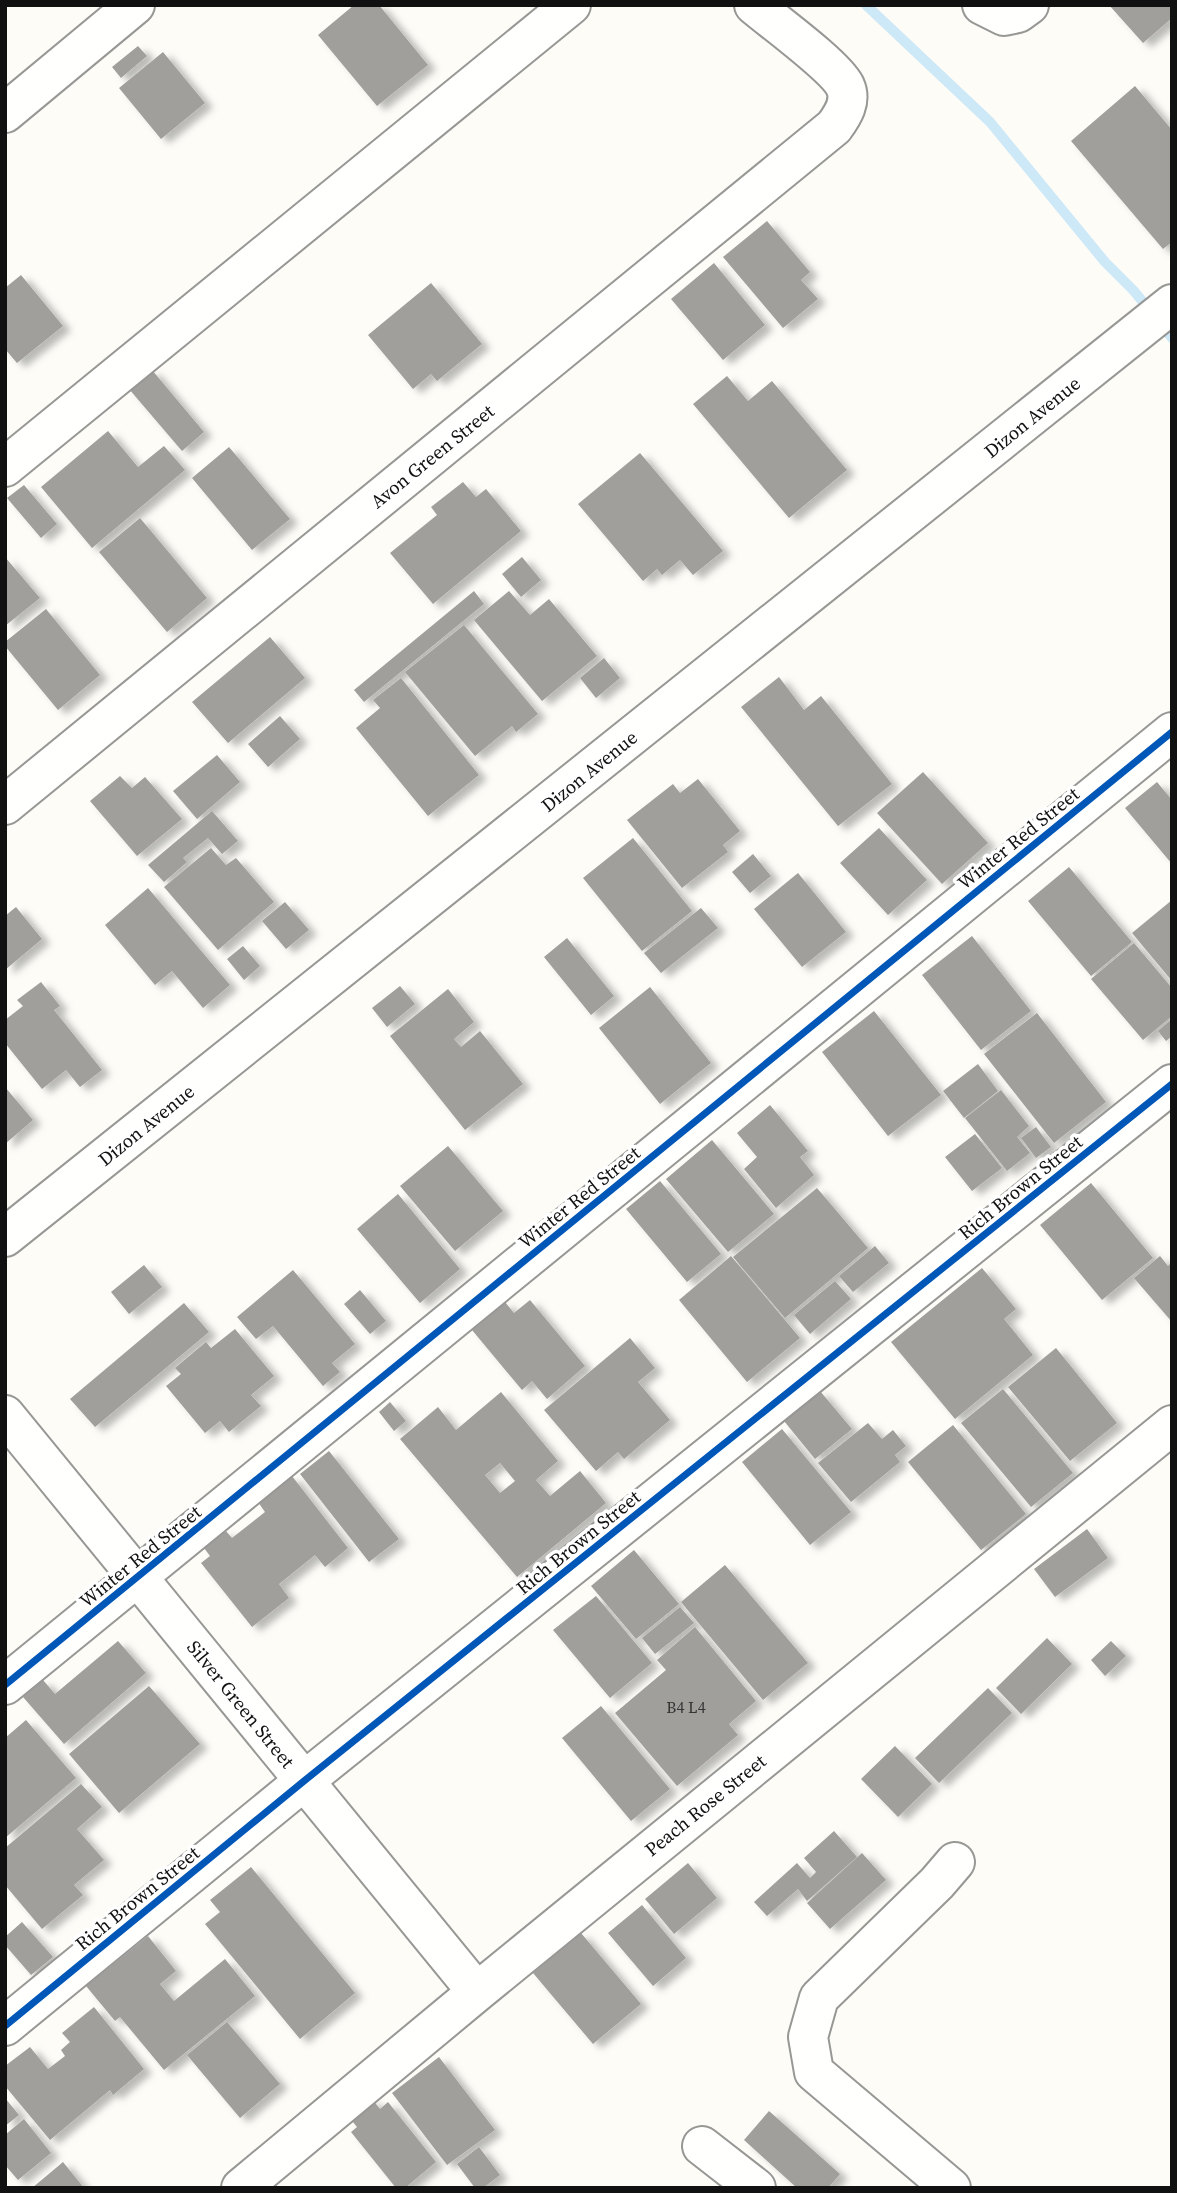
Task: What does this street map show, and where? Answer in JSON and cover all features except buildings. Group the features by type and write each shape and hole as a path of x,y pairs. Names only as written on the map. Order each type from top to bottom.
{"street":[{"path":"5,113 135,5"},
{"path":"5,467 571,5"},
{"name":"Avon Green Street","path":"5,805 834,127 845,111 848,99 846,87 833,71 754,5"},
{"name":"Dizon Avenue","path":"5,1237 1172,304"},
{"name":"Winter Red Street","path":"5,1685 1172,732"},
{"name":"Rich Brown Street","path":"5,2026 304,1781 1167,1098"},
{"name":"Silver Green Street","path":"5,1415 477,1992"},
{"name":"Peach Rose Street","path":"241,2188 1172,1425"},
{"path":"951,2188 814,2072 808,2037 819,1998 937,1883 955,1862"},
{"path":"702,2146 756,2188"}],"waterway":[{"path":"866,5 990,122 1105,262 1134,291 1172,338"}],"cycle path":[{"path":"5,1685 1172,732"},
{"path":"5,2026 304,1781 1172,1084"}]}
